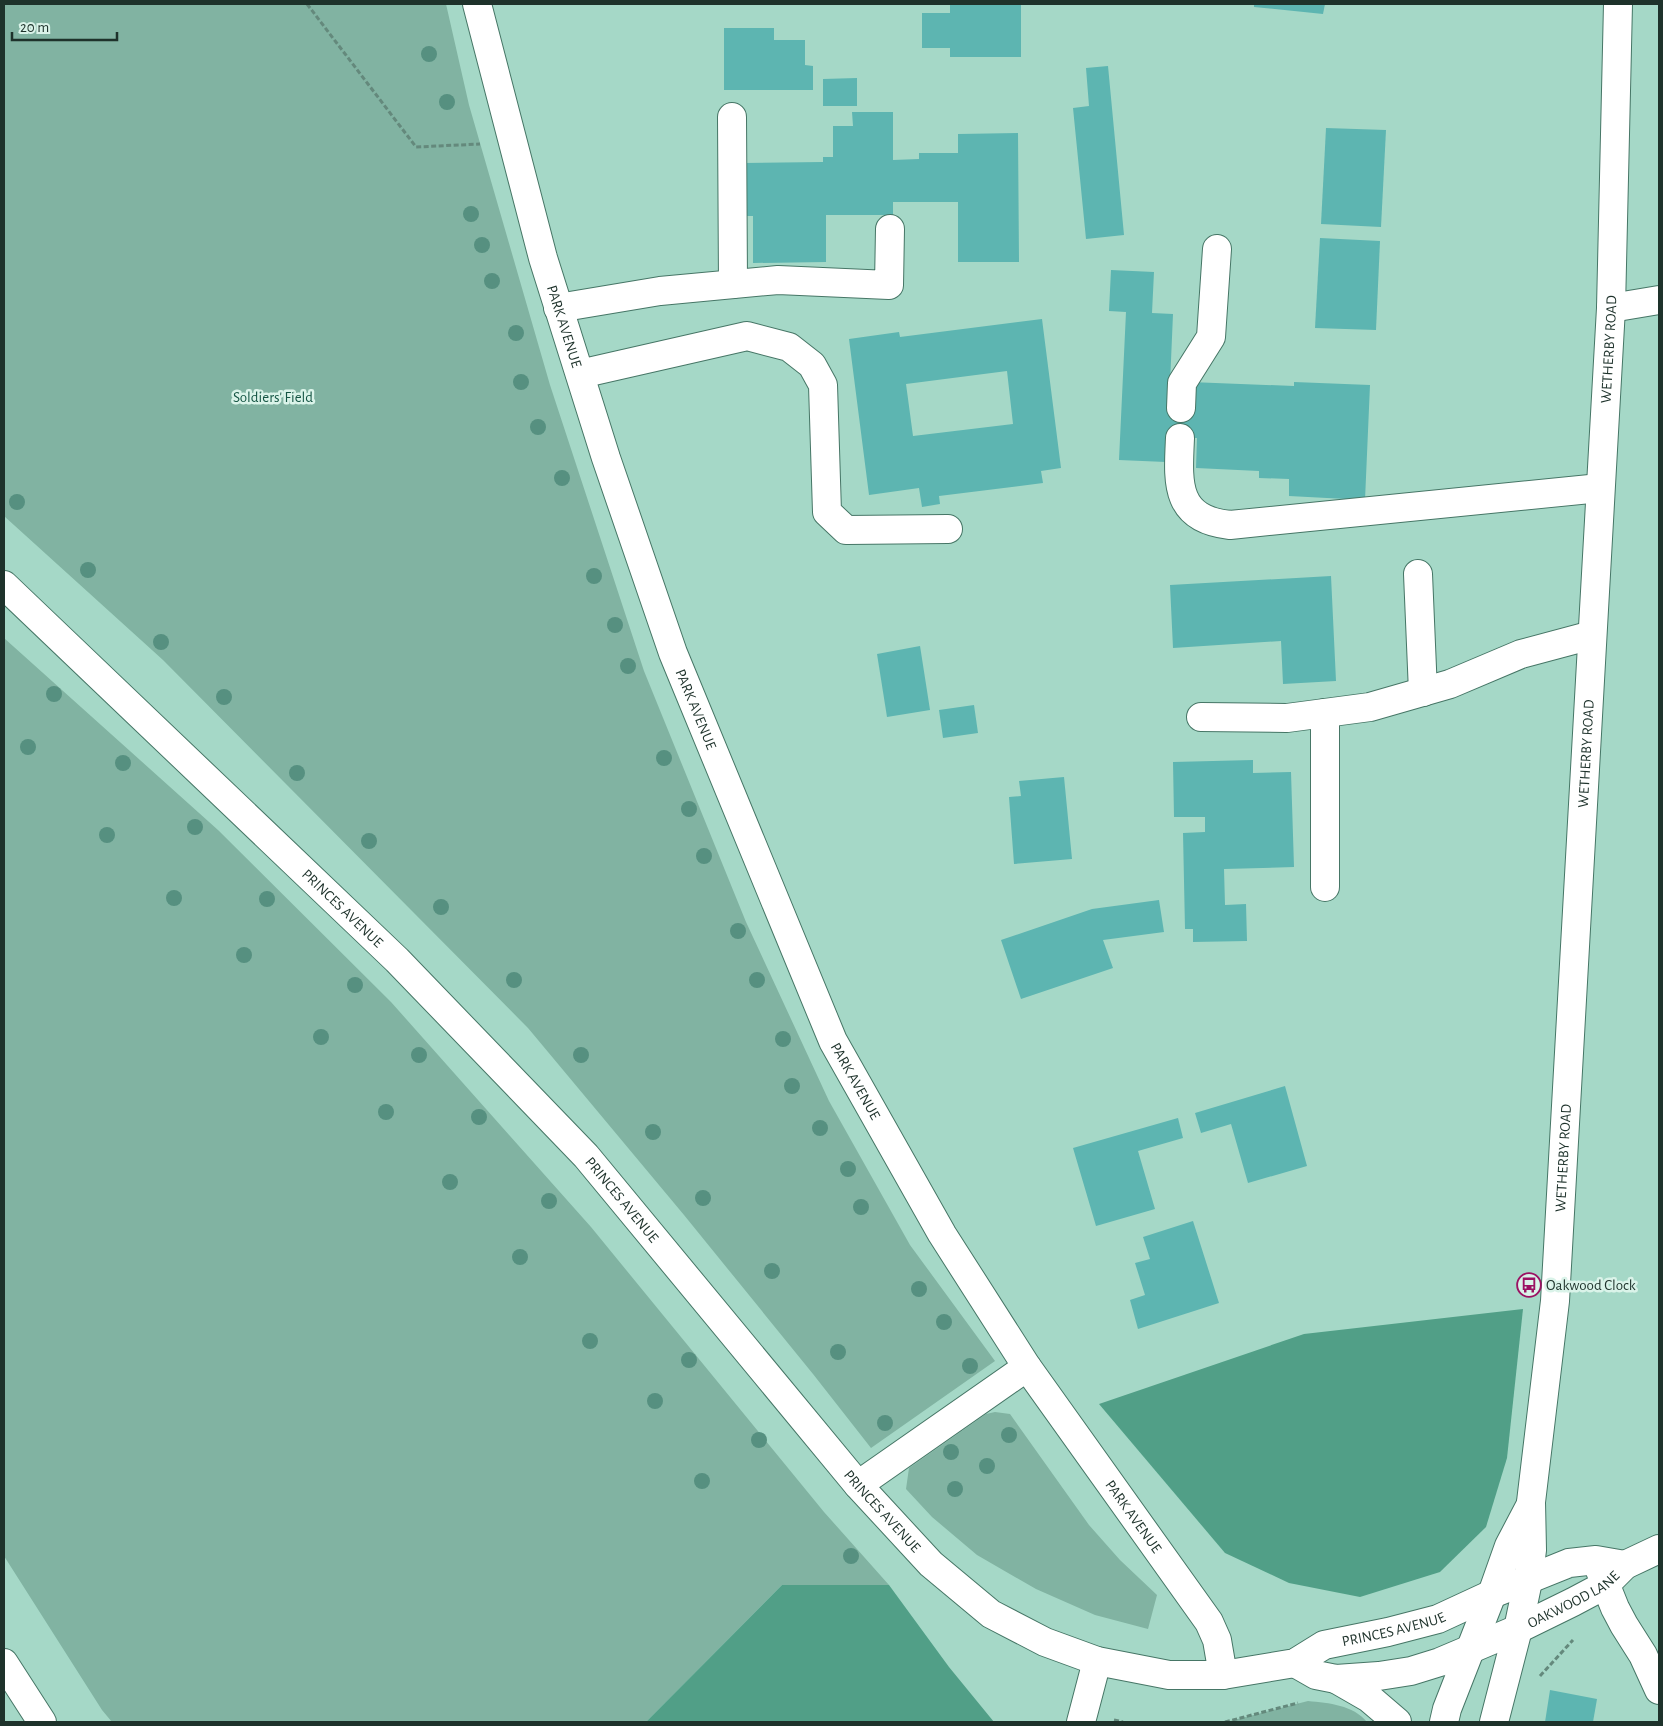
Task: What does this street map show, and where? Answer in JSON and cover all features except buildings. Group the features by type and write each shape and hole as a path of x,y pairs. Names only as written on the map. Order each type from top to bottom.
{"street":[{"name":"PARK AVENUE","path":"477,4 543,258 558,308 606,458 673,653 833,1040 942,1234 1027,1367 1209,1622 1217,1640 1223,1675"},
{"name":"WETHERBY ROAD","path":"1494,1722 1518,1629 1528,1580 1532,1550 1531,1502 1555,1301 1610,308 1618,4"},
{"path":"732,117 733,284"},
{"path":"558,308 660,291 778,280 889,285 890,229"},
{"path":"1181,408 1182,383 1211,337 1217,249"},
{"path":"1610,308 1659,300"},
{"path":"580,374 747,336 789,347 812,365 823,385 828,512 846,530 948,529"},
{"path":"1180,438 1178,475 1181,491 1188,505 1199,516 1214,523 1230,525 1600,488"},
{"path":"1418,574 1424,692"},
{"name":"PRINCES AVENUE","path":"4,585 397,960 586,1156 858,1485 931,1564 991,1614 1045,1642 1097,1661 1169,1675 1223,1675 1295,1663 1324,1645 1388,1632 1438,1619 1492,1594"},
{"path":"1201,716 1287,718 1370,707 1450,684 1521,654 1592,635"},
{"path":"1325,713 1325,888"},
{"path":"858,1485 1027,1367"},
{"name":"WETHERBY ROAD","path":"1444,1722 1447,1709 1509,1546 1531,1502"},
{"name":"OAKWOOD LANE","path":"1492,1594 1569,1563 1600,1572 1625,1565 1659,1549"},
{"path":"1600,1572 1624,1625 1643,1655 1659,1690"},
{"name":"OAKWOOD LANE","path":"1470,1650 1573,1602 1600,1572"},
{"path":"1295,1663 1316,1675 1336,1679 1379,1676 1411,1671 1470,1650"},
{"path":"1081,1722 1097,1661"},
{"path":"4,1663 42,1722"},
{"path":"1336,1679 1370,1698 1397,1722"}],"path":[{"path":"307,4 416,147 513,142"},
{"path":"1538,1678 1576,1637"},
{"path":"1225,1722 1300,1703"}],"green space":[{"name":"Soldiers' Field","path":"4,4 446,4 469,105 550,385 644,671 746,922 829,1101 910,1245 995,1361 871,1448 684,1215 528,1028 163,660 4,516"},
{"path":"4,638 218,830 391,1002 591,1227 824,1512 889,1585 782,1585 646,1722 112,1722 102,1710 4,1556"},
{"path":"1523,1309 1507,1458 1486,1527 1440,1572 1360,1597 1289,1583 1225,1553 1099,1404 1304,1334"},
{"path":"995,1412 1010,1414 1089,1525 1120,1560 1157,1595 1148,1629 1095,1615 1036,1589 977,1555 932,1517 906,1489 909,1468 986,1414"},
{"path":"782,1585 889,1585 949,1667 994,1722 646,1722"},
{"path":"1308,1701 1348,1708 1367,1722 1226,1722"}],"place":[{"name":"Oakwood Clock","path":"1529,1285"}]}
